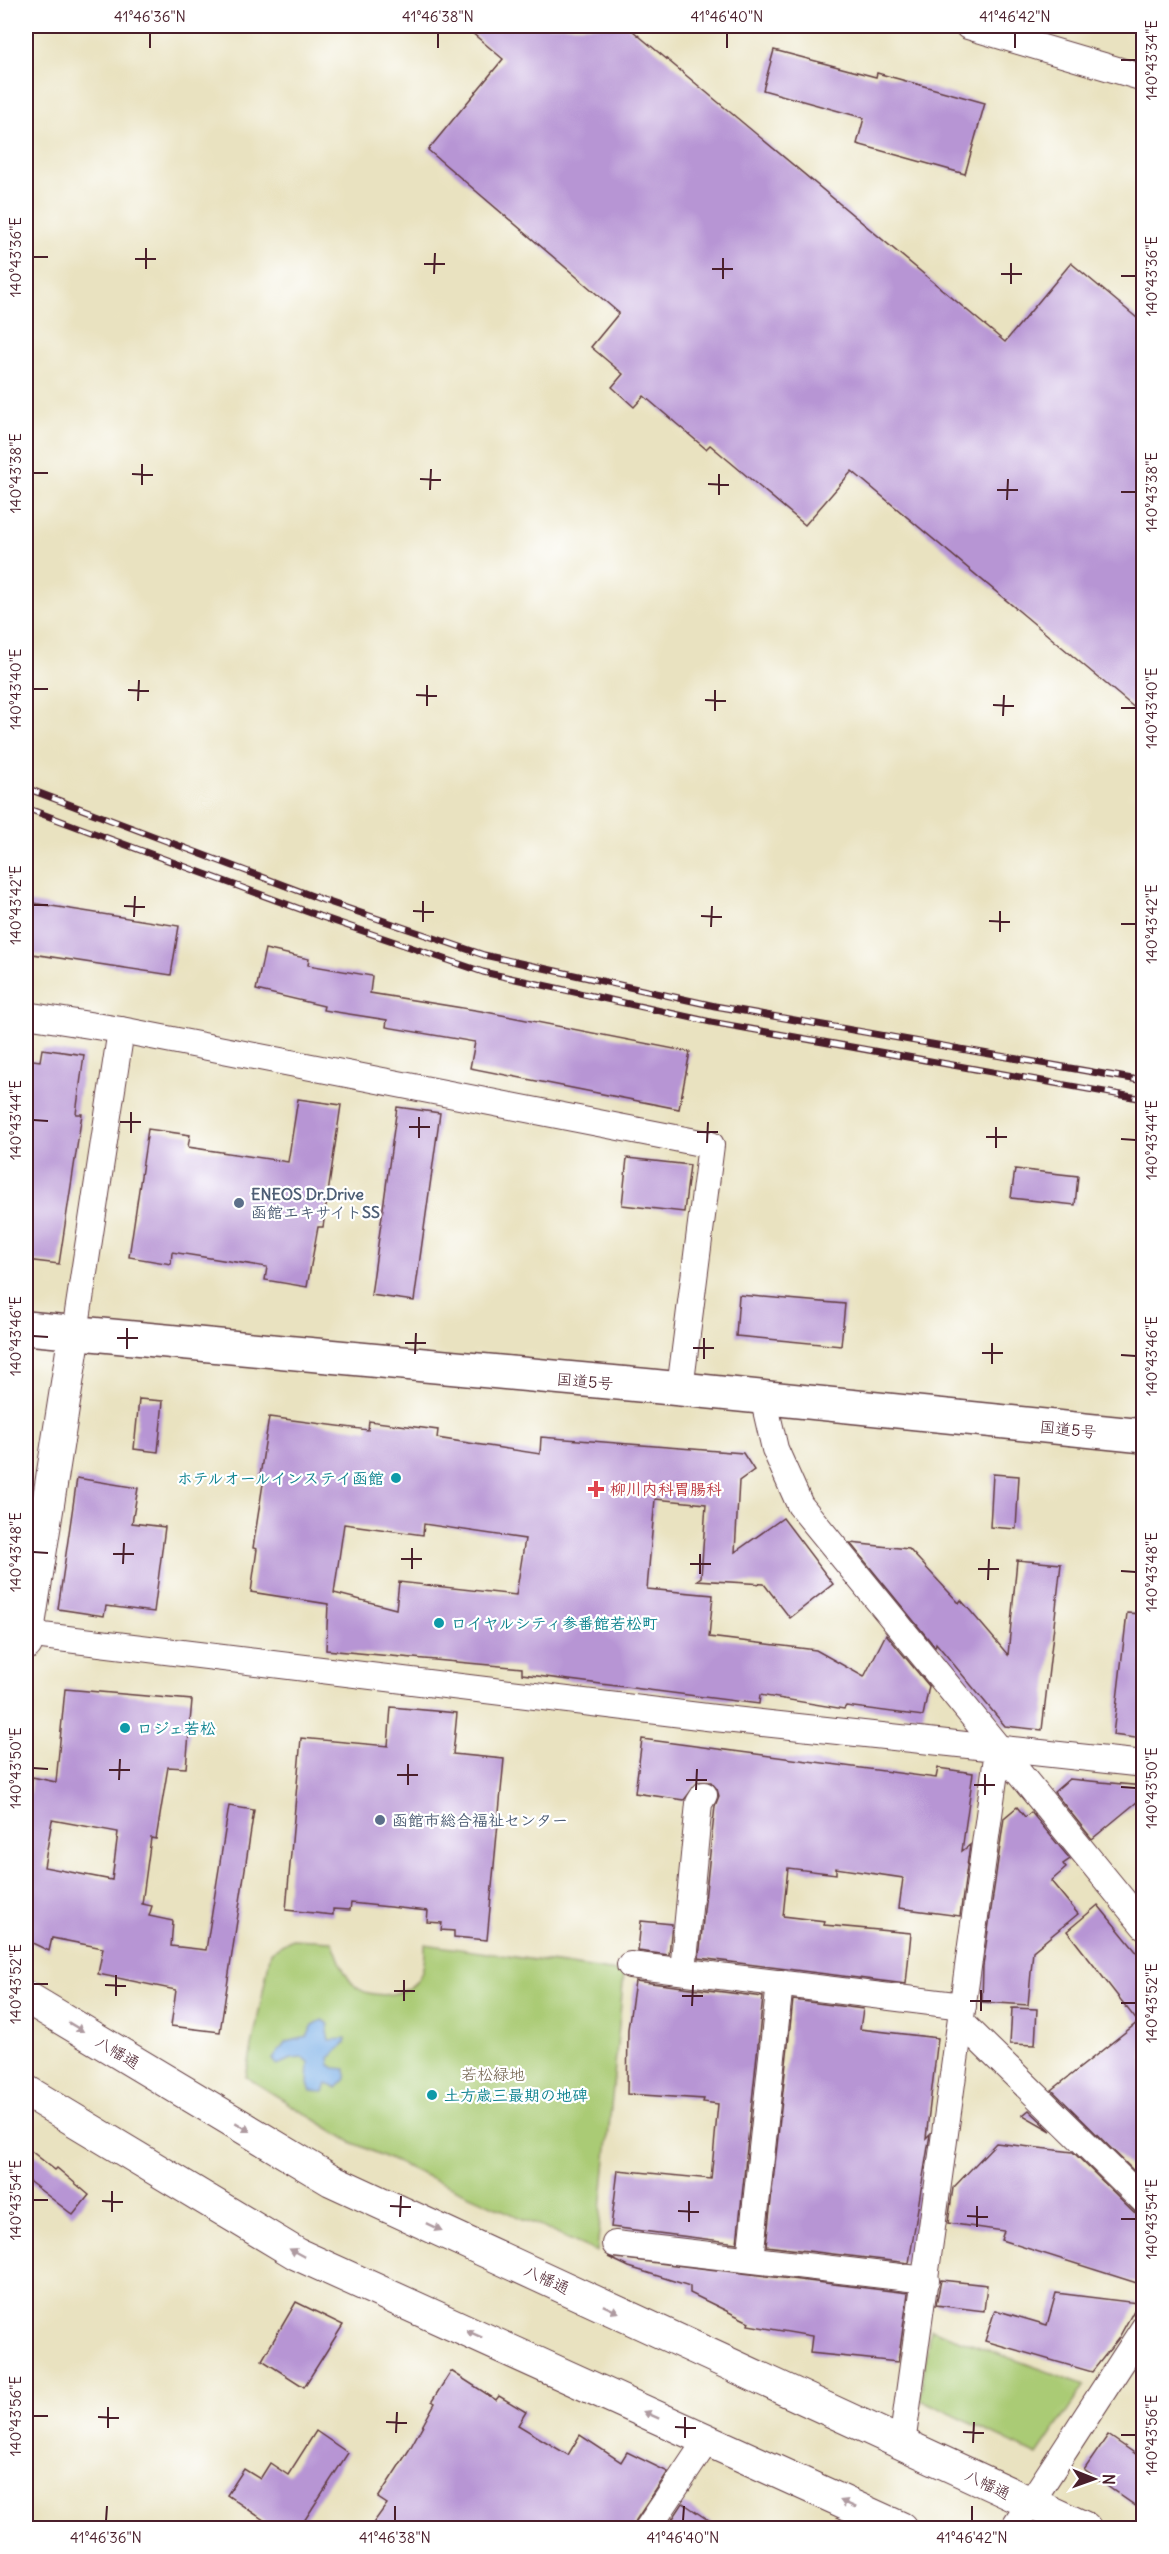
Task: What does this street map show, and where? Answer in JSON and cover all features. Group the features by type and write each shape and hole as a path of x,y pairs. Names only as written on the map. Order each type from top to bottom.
{"highway":[{"name":"国道5号","path":"26,1328 763,1397 1143,1436"}],"street":[{"path":"968,26 1143,78"},
{"path":"26,1015 121,1030 711,1145 680,1389"},
{"path":"121,1030 26,1638 998,1750 1143,1764"},
{"path":"763,1397 776,1449 800,1505 1143,1926"},
{"path":"902,2444 998,1750"},
{"path":"683,1971 699,1803 704,1795"},
{"path":"630,1965 780,1983 962,2014 1143,2201"},
{"path":"750,2259 780,1983"},
{"name":"八幡通","path":"26,1997 331,2180 902,2444 1022,2516 1085,2529"},
{"path":"26,2091 297,2254 901,2529"},
{"path":"615,2244 926,2280"},
{"path":"1022,2516 1143,2328"},
{"path":"648,2529 707,2440"}],"green space":[{"name":"若松緑地","path":"292,1939 332,1941 344,1971 355,1986 379,1995 397,1993 413,1985 422,1971 425,1944 624,1973 597,2252 351,2142 246,2077 271,1951"},
{"path":"930,2329 1085,2385 1037,2455 920,2399"}],"water":[{"path":"322,2020 329,2024 327,2032 329,2040 346,2039 345,2044 329,2058 330,2065 346,2069 346,2079 337,2088 327,2084 324,2092 311,2091 308,2084 309,2062 303,2058 292,2059 277,2065 273,2059 286,2042 307,2037 313,2025"}],"building":[{"path":"464,26 627,26 1005,342 1071,263 1143,323 1143,715 852,471 805,525 710,445 706,449 644,396 634,407 612,387 623,374 591,347 619,313 428,150 503,59"},
{"path":"774,50 876,77 877,73 985,103 965,174 857,144 864,118 763,90"},
{"path":"26,902 179,926 171,975 26,953"},
{"path":"265,949 309,959 308,965 372,976 370,993 481,1011 690,1052 679,1109 470,1068 475,1042 386,1027 387,1020 323,1010 324,1006 256,990"},
{"path":"42,1049 84,1055 76,1114 82,1114 59,1264 26,1260 26,1059 40,1061"},
{"path":"298,1099 341,1105 323,1227 318,1227 307,1287 265,1280 267,1267 172,1252 171,1264 129,1257 148,1129 190,1135 188,1147 288,1162"},
{"path":"397,1107 440,1113 414,1301 371,1295"},
{"path":"627,1158 690,1165 684,1212 622,1205"},
{"path":"1015,1169 1078,1176 1075,1205 1011,1198"},
{"path":"739,1295 845,1304 841,1346 736,1336"},
{"path":"139,1399 163,1401 158,1452 134,1449"},
{"path":"269,1417 368,1430 369,1421 438,1430 437,1438 540,1454 541,1437 743,1453 754,1470 739,1481 735,1552 783,1518 833,1584 790,1618 764,1584 697,1580 701,1577 706,1504 655,1499 647,1589 713,1595 709,1637 816,1650 864,1677 886,1634 929,1686 923,1716 846,1706 844,1709 760,1695 759,1704 522,1674 522,1668 326,1650 328,1604 251,1592 257,1549 253,1548 264,1477 260,1476","holes":["344,1524 423,1535 424,1524 525,1539 516,1595 399,1582 396,1609 334,1593"]},
{"path":"993,1474 1019,1476 1016,1529 990,1527"},
{"path":"77,1478 138,1488 132,1523 165,1527 154,1612 106,1606 104,1616 58,1609"},
{"path":"850,1543 909,1549 959,1603 961,1600 1008,1655 1017,1560 1061,1564 1042,1730 1005,1726 936,1643 935,1647"},
{"path":"1127,1613 1143,1614 1143,1739 1113,1735"},
{"path":"65,1689 192,1700 186,1768 168,1767 156,1839 151,1838 142,1904 152,1906 149,1916 173,1921 171,1946 206,1950 229,1806 254,1810 220,2032 171,2026 176,1990 98,1974 103,1948 52,1938 49,1951 26,1940 26,1818 32,1777 56,1782","holes":["52,1820 118,1832 112,1880 44,1867"]},
{"name":"函館市総合福祉センター","path":"391,1707 457,1713 453,1754 504,1759 487,1940 454,1937 454,1931 441,1930 442,1923 427,1922 428,1911 351,1903 350,1910 333,1909 333,1915 286,1910 301,1738 388,1746"},
{"path":"642,1739 936,1778 938,1768 973,1773 962,1851 970,1845 960,1916 899,1908 903,1878 836,1868 836,1874 788,1868 783,1916 825,1921 824,1925 911,1933 906,1984 699,1958 715,1806 719,1796 711,1782 698,1782 684,1800 635,1793"},
{"path":"1069,1779 1143,1786 1143,1797 1092,1839 1054,1792"},
{"path":"1017,1807 1025,1817 1031,1812 1070,1859 1063,1864 1066,1868 1051,1881 1078,1914 1033,1951 1028,2005 982,2002 983,1966 1004,1818"},
{"path":"1098,1905 1143,1960 1143,2180 1052,2090 1138,2022 1067,1931"},
{"path":"641,1921 672,1924 669,1955 638,1951"},
{"path":"635,1981 763,1997 737,2243 611,2227 618,2170 711,2179 718,2104 703,2102 704,2099 627,2094 628,2029"},
{"path":"793,2000 863,2009 860,2029 938,2038 926,2138 930,2134 909,2263 766,2246"},
{"path":"1012,2008 1037,2009 1035,2045 1010,2044"},
{"path":"1029,2110 1051,2131 1023,2115"},
{"path":"996,2143 1073,2152 1134,2212 1143,2216 1143,2285 1001,2240 1004,2231 948,2223 953,2188"},
{"path":"26,2147 55,2170 57,2168 89,2195 73,2215 26,2179"},
{"path":"608,2257 908,2293 898,2362 810,2353 812,2336 748,2325 749,2322 690,2293 690,2286 629,2267"},
{"path":"941,2280 987,2285 984,2311 936,2305"},
{"path":"1056,2293 1138,2303 1118,2339 1092,2372 985,2341 995,2310 1047,2325"},
{"path":"296,2302 343,2325 304,2387 262,2360"},
{"path":"451,2371 496,2400 499,2396 526,2412 518,2425 568,2455 580,2435 621,2462 627,2452 668,2472 636,2520 633,2529 369,2529 387,2504 378,2498 409,2450 435,2403 432,2401"},
{"path":"316,2431 348,2453 299,2529 277,2529 227,2495 244,2469 260,2479 270,2463 288,2475"},
{"path":"1108,2435 1143,2459 1143,2511 1084,2470"},
{"path":"683,2503 721,2529 666,2529"}],"railway":[{"path":"26,788 323,900 484,955 715,1006 1144,1081"},
{"path":"26,808 319,916 483,972 711,1022 1144,1099"}],"place":[{"name":"ENEOS Dr.Drive 函館エキサイトSS","path":"239,1203"},
{"name":"ホテルオールインステイ函館","path":"396,1478"},
{"name":"柳川内科胃腸科","path":"596,1489"},
{"name":"ロイヤルシティ参番館若松町","path":"439,1623"},
{"name":"ロジェ若松","path":"125,1728"},
{"name":"函館市総合福祉センター","path":"380,1820"},
{"name":"土方歳三最期の地碑","path":"432,2095"}]}
